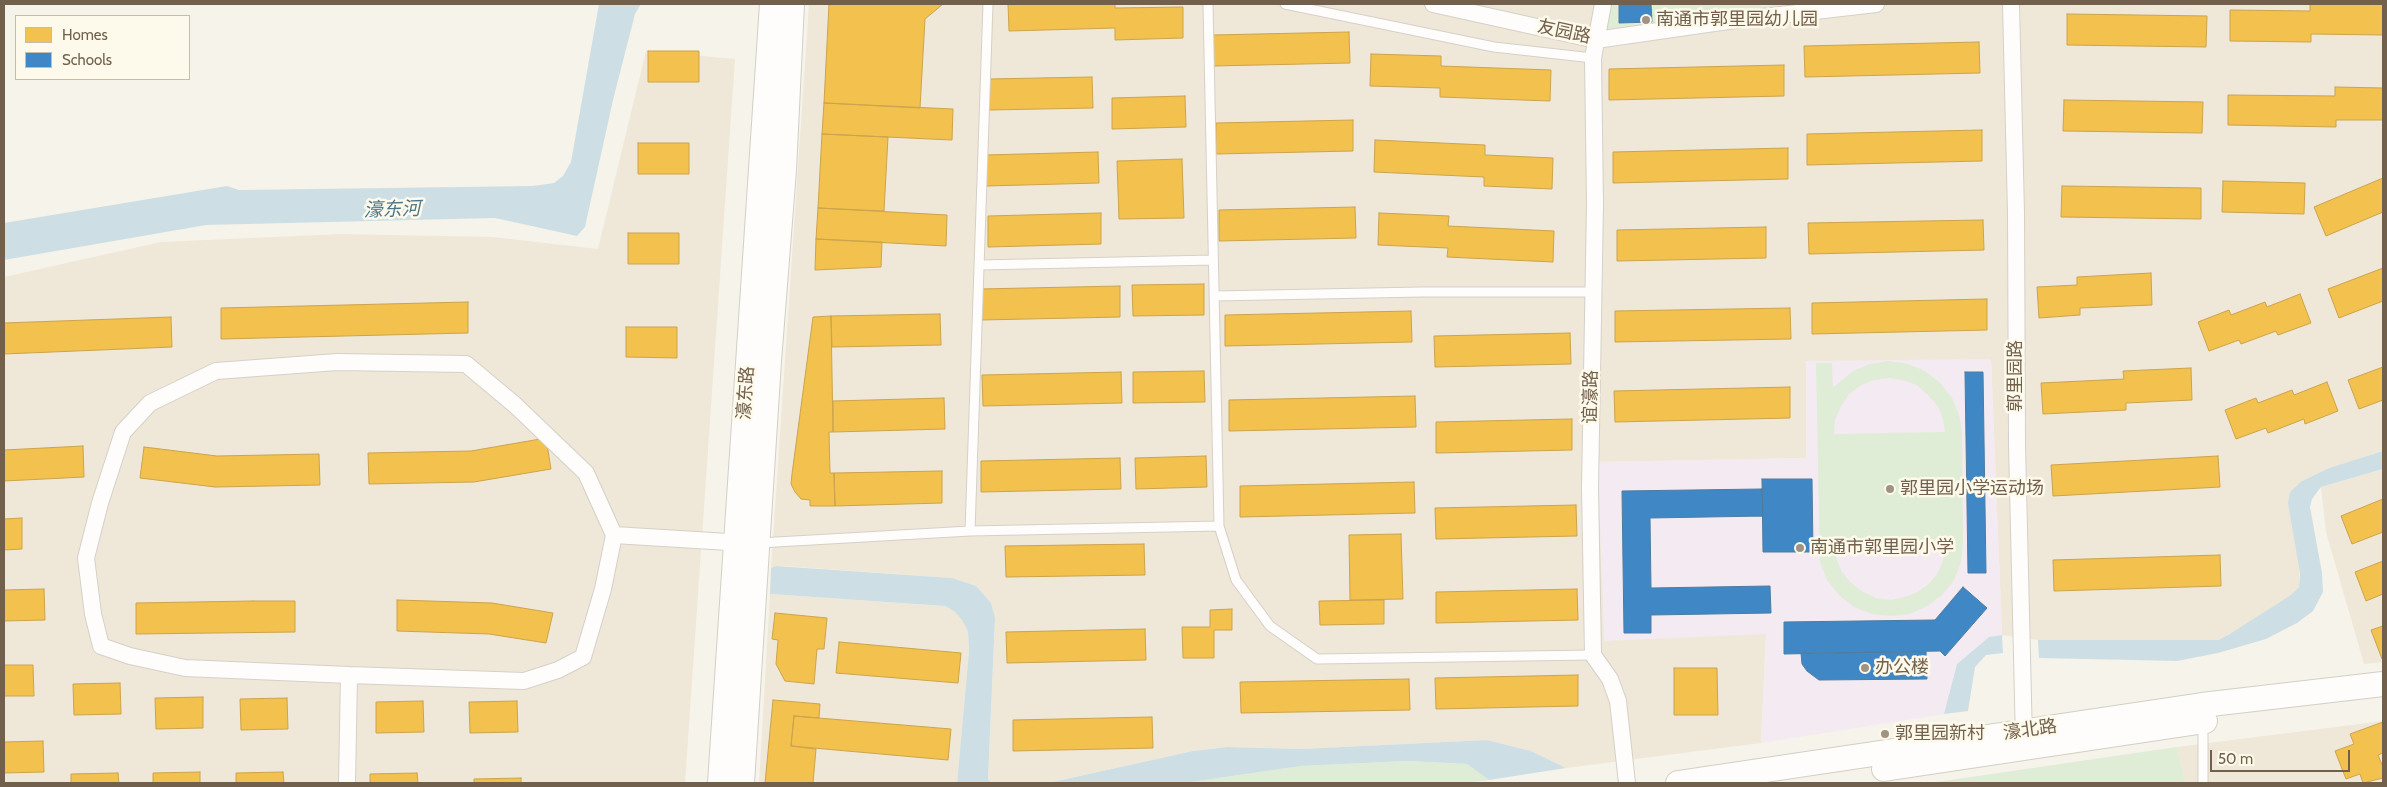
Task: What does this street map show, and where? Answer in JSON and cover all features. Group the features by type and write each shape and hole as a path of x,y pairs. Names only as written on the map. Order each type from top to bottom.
{"street":[{"name":"友园路","path":"1433,4 1596,40 1728,20 1876,4"},
{"name":"谊濠路","path":"1593,655 1590,488 1593,292 1593,58 1603,4"},
{"name":"郭里园路","path":"2011,4 2016,213 2017,445 2024,739"},
{"name":"濠东路","path":"742,783 747,543 774,5"},
{"path":"337,362 466,364 515,405 586,473 614,536 603,589 583,657 558,670 524,681 185,668 130,656 102,646 93,614 86,558 100,503 123,432 150,403 216,371 337,362"},
{"path":"614,536 747,543"},
{"name":"濠东路","path":"720,783 747,543"},
{"path":"1593,655 1610,679 1618,701 1627,783"},
{"path":"348,783 349,675"},
{"name":"濠北路","path":"1789,783 2202,705 2383,684"},
{"name":"濠北路","path":"1678,783 2024,739 2203,722 2383,700"}],"lane":[{"path":"970,531 988,4"},
{"path":"1208,4 1219,526 1236,580 1270,626 1317,659 1593,655"},
{"path":"1285,4 1494,47 1593,58"},
{"path":"979,265 1213,260"},
{"path":"1214,296 1422,292 1593,292"},
{"path":"747,543 970,531 1219,526"},
{"path":"2203,722 2203,783"}],"shaded area":[{"path":"809,4 1600,4 1789,10 1788,4 2383,4 2383,451 2329,468 2302,481 2299,587 2292,595 2218,640 2038,640 2002,635 1991,360 1807,458 1598,462 1766,634 1761,743 1566,768 1531,751 1487,740 1301,749 1228,747 1193,751 1048,783 991,783 988,779 995,618 952,578 784,566 771,568"},
{"path":"646,51 735,59 685,783 4,783 4,277 161,242 341,234 493,237 598,249"},
{"name":"南通市郭里园小学","path":"1991,359 2002,635 1989,637 1957,664 1944,714 1761,743 1766,634 1604,641 1598,462 1806,458 1806,361"},
{"path":"2383,469 2383,662 2364,664 2326,532 2321,487"},
{"path":"770,594 945,606 954,611 962,620 968,632 969,651 957,783 759,783"},
{"path":"2383,721 2383,783 2185,783 2177,747"}],"green space":[{"name":"南通市郭里园幼儿园","path":"1600,4 1619,4 1620,23 1651,22 1651,4 1760,4 1761,6 1788,4 1789,10 1594,31"},
{"path":"1889,361 1908,364 1925,371 1940,383 1952,398 1959,415 1962,431 1963,543 1961,562 1954,580 1942,595 1927,606 1910,614 1891,616 1872,614 1854,607 1839,595 1827,580 1820,562 1816,363 1832,363 1833,388 1853,371 1870,364","holes":["1889,378 1917,385 1928,395 1938,406 1945,432 1834,434 1835,420 1849,394 1861,385 1874,380","1946,543 1944,558 1939,571 1930,583 1918,592 1891,600 1876,598 1863,592 1851,583 1842,572 1836,558 1835,546"]},
{"path":"2177,747 2185,783 1930,783"},
{"path":"1407,761 1467,764 1489,780 1465,783 1184,783 1301,766"}],"water":[{"name":"濠东河","path":"599,4 641,4 635,14 613,100 585,227 577,236 495,218 206,225 4,260 4,223 227,186 239,190 533,186 554,183 563,176 571,162"},
{"path":"2383,451 2383,469 2321,487 2312,499 2310,507 2322,573 2323,592 2313,611 2297,623 2266,639 2218,653 2177,661 2039,658 2038,640 2218,640 2228,635 2291,595 2299,587 2300,573 2288,503 2290,492 2302,481 2329,468"},
{"path":"776,566 952,578 976,586 991,603 995,618 988,779 991,783 957,783 969,651 968,632 962,620 954,611 945,606 770,594 771,568"},
{"path":"2002,635 2003,653 1986,655 1975,667 1968,711 1944,714 1957,664 1989,637"},
{"path":"1487,740 1531,751 1566,768 1489,780 1467,764 1407,761 1301,766 1184,783 1048,783 1193,751 1228,747 1301,749"}],"building: Homes":[{"path":"829,4 943,4 925,19 920,108 824,103"},
{"path":"1008,4 1115,4 1115,8 1183,7 1183,38 1115,40 1115,28 1009,31"},
{"path":"2310,4 2383,4 2383,35 2311,34 2311,42 2230,41 2230,10 2310,11"},
{"path":"2067,14 2207,16 2206,47 2067,45"},
{"path":"1349,32 1350,63 1213,66 1213,35"},
{"path":"1979,42 1980,73 1805,77 1804,46"},
{"path":"648,51 699,51 699,82 648,82"},
{"path":"1371,54 1441,56 1441,66 1551,70 1550,101 1440,97 1440,88 1370,86"},
{"path":"1784,65 1784,96 1609,100 1609,69"},
{"path":"1092,77 1093,108 989,110 988,79"},
{"path":"2335,87 2383,88 2383,120 2336,120 2336,127 2228,125 2228,95 2335,96"},
{"path":"1185,96 1186,127 1112,129 1112,98"},
{"path":"2064,100 2203,102 2202,133 2063,131"},
{"path":"824,103 953,109 952,140 822,134"},
{"path":"1353,120 1353,151 1216,154 1216,123"},
{"path":"1982,130 1982,161 1807,165 1807,134"},
{"path":"822,134 888,137 884,211 818,208"},
{"path":"1375,140 1485,145 1485,155 1553,158 1552,189 1484,186 1484,177 1374,172"},
{"path":"638,143 689,143 689,174 638,174"},
{"path":"1788,148 1788,179 1613,183 1613,152"},
{"path":"1098,152 1099,183 986,186 985,155"},
{"path":"1182,159 1184,218 1119,219 1117,161"},
{"path":"2383,178 2383,212 2326,236 2314,207"},
{"path":"2223,181 2305,183 2304,214 2222,212"},
{"path":"2062,186 2201,188 2201,219 2061,217"},
{"path":"1355,207 1356,238 1219,241 1219,210"},
{"path":"818,208 947,215 946,246 816,239"},
{"path":"1101,213 1101,244 988,247 988,216"},
{"path":"1379,213 1449,216 1448,226 1554,231 1553,262 1447,257 1448,248 1378,245"},
{"path":"1983,220 1984,250 1809,254 1808,223"},
{"path":"1766,227 1766,258 1617,261 1617,230"},
{"path":"628,233 679,233 679,264 628,264"},
{"path":"816,239 882,242 881,267 815,270"},
{"path":"2383,268 2383,301 2339,318 2328,289"},
{"path":"2151,273 2152,305 2080,308 2080,315 2039,318 2037,287 2077,285 2077,277"},
{"path":"1204,284 1204,315 1133,316 1132,285"},
{"path":"1120,286 1120,317 981,320 980,289"},
{"path":"2300,294 2311,323 2278,335 2276,331 2241,344 2239,340 2209,351 2198,322 2229,310 2231,315 2265,302 2267,307"},
{"path":"1987,299 1987,330 1812,334 1812,303"},
{"path":"468,302 468,333 221,339 221,308"},
{"path":"1790,308 1791,339 1615,342 1615,311"},
{"path":"1411,311 1412,342 1225,346 1225,315"},
{"path":"940,314 941,345 832,347 831,316"},
{"path":"831,316 833,432 829,432 830,473 834,473 835,506 810,506 810,500 801,499 795,492 791,484 792,474 813,317"},
{"path":"171,317 172,347 4,354 4,323"},
{"path":"626,327 677,327 677,358 626,357"},
{"path":"1570,333 1571,364 1435,367 1434,336"},
{"path":"2383,367 2383,400 2359,409 2348,380"},
{"path":"2191,368 2192,400 2126,403 2126,410 2043,414 2041,383 2124,379 2123,371"},
{"path":"1204,371 1205,402 1133,403 1133,372"},
{"path":"1121,372 1122,403 983,406 982,375"},
{"path":"2327,382 2338,411 2305,424 2304,419 2268,433 2266,428 2236,439 2225,410 2256,398 2258,403 2292,390 2294,395"},
{"path":"1790,387 1790,418 1615,422 1614,391"},
{"path":"1415,396 1416,427 1229,431 1229,400"},
{"path":"944,398 945,429 833,432 833,401"},
{"path":"1572,419 1572,450 1436,453 1436,422"},
{"path":"546,438 551,469 474,482 369,484 368,453 471,451"},
{"path":"83,446 84,477 4,481 4,450"},
{"path":"144,447 217,456 319,454 320,485 215,487 140,478"},
{"path":"1206,456 1207,487 1136,489 1135,458"},
{"path":"2218,456 2220,487 2053,496 2051,465"},
{"path":"1120,458 1121,489 981,492 981,461"},
{"path":"942,471 942,503 835,506 834,473"},
{"path":"1414,482 1415,513 1240,517 1240,486"},
{"path":"2383,499 2383,532 2352,544 2341,516"},
{"path":"1576,505 1577,536 1436,539 1435,508"},
{"path":"22,518 22,549 4,550 4,519"},
{"path":"1401,534 1403,599 1350,600 1349,535"},
{"path":"1144,544 1145,575 1006,577 1005,546"},
{"path":"2220,555 2221,586 2054,591 2053,560"},
{"path":"2383,561 2383,594 2366,601 2355,572"},
{"path":"44,589 45,620 4,621 4,590"},
{"path":"1577,589 1578,620 1436,623 1436,592"},
{"path":"397,600 492,603 553,613 546,643 489,634 397,631"},
{"path":"1384,600 1384,624 1320,625 1319,601"},
{"path":"295,601 295,632 136,634 136,603"},
{"path":"1232,609 1232,630 1214,630 1214,658 1183,658 1182,627 1210,627 1210,610"},
{"path":"775,613 827,618 824,649 817,649 814,684 785,681 776,664 778,640 772,639"},
{"path":"2383,626 2383,659 2382,659 2371,630"},
{"path":"1145,629 1146,660 1007,663 1006,632"},
{"path":"839,642 961,653 958,683 836,673"},
{"path":"4,665 33,665 34,696 4,696"},
{"path":"1674,668 1717,668 1718,715 1674,715"},
{"path":"1578,675 1578,706 1436,709 1435,678"},
{"path":"1409,679 1410,710 1241,713 1240,682"},
{"path":"120,683 121,714 74,715 73,684"},
{"path":"203,697 203,728 156,729 155,698"},
{"path":"287,698 288,729 241,730 240,699"},
{"path":"773,700 820,704 819,718 794,716 791,746 816,749 813,783 765,783"},
{"path":"423,701 424,732 376,733 376,702"},
{"path":"517,701 518,732 470,733 469,702"},
{"path":"794,716 951,729 948,760 791,746"},
{"path":"1152,717 1153,748 1013,751 1013,720"},
{"path":"2383,722 2383,753 2378,755 2383,767 2383,778 2363,783 2360,774 2346,779 2335,751 2354,744 2350,734"},
{"path":"43,741 44,772 4,773 4,742"},
{"path":"200,772 200,783 153,783 153,773"},
{"path":"283,772 284,783 236,783 236,773"},
{"path":"118,773 119,783 71,783 71,774"},
{"path":"417,773 418,783 370,783 370,774"},
{"path":"521,778 521,783 474,783 474,779"}],"building: Schools":[{"path":"1619,4 1651,4 1652,22 1619,23"},
{"path":"1965,372 1983,372 1986,573 1968,573"},
{"path":"1762,479 1812,479 1813,552 1763,552"},
{"path":"1762,489 1763,516 1650,518 1651,588 1770,586 1771,613 1651,615 1651,633 1624,633 1622,491"},
{"path":"1963,587 1987,608 1945,656 1940,651 1784,654 1784,622 1935,620"},
{"name":"办公楼","path":"1926,652 1927,679 1819,680 1807,671 1802,664 1801,653"}],"place":[{"name":"南通市郭里园幼儿园","path":"1646,20"},
{"name":"郭里园小学运动场","path":"1890,489"},
{"name":"南通市郭里园小学","path":"1800,548"},
{"name":"办公楼","path":"1865,668"},
{"name":"郭里园新村","path":"1885,734"}]}
